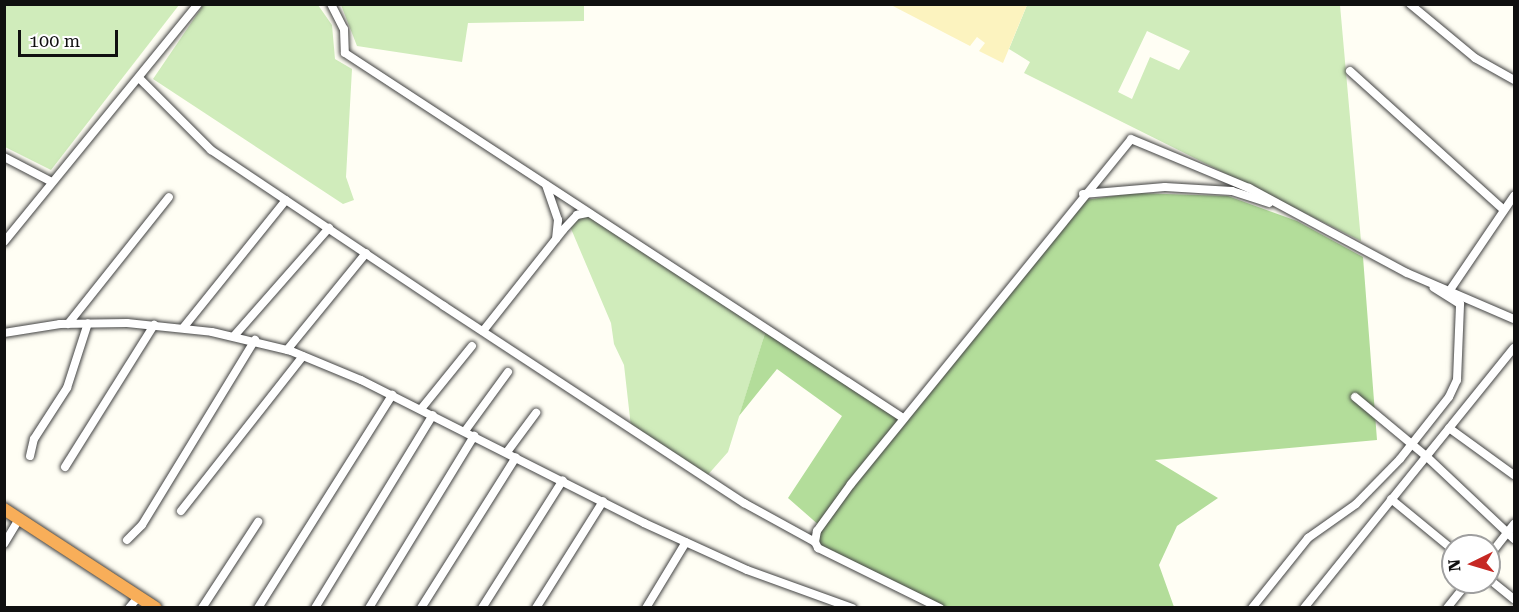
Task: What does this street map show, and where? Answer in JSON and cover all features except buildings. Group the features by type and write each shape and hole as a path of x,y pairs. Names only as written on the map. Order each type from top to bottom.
{"highway":[{"path":"4,509 156,608"}],"street":[{"path":"4,242 198,4"},
{"path":"331,4 344,29 345,53 903,418"},
{"path":"1410,4 1474,58 1515,80"},
{"path":"1350,71 1504,210"},
{"path":"139,78 212,150 744,503 815,542"},
{"path":"940,608 818,548 815,542 816,531 903,418 1083,194 1131,139 1249,188 1417,276 1515,319"},
{"path":"4,156 52,182"},
{"path":"546,184 558,220 556,241"},
{"path":"1083,194 1135,187 1232,191 1300,215"},
{"path":"1450,290 1515,196"},
{"path":"68,324 169,197"},
{"path":"183,328 286,200"},
{"path":"483,331 577,215 587,213"},
{"path":"234,336 329,228"},
{"path":"287,350 366,253"},
{"path":"1251,608 1308,538 1356,504 1410,445 1438,413 1457,380 1455,346 1461,326 1460,304 1417,276"},
{"path":"30,456 34,439 67,388 88,323"},
{"path":"4,333 68,324 154,325 234,336 287,350 392,395 686,542 786,586 852,608"},
{"path":"65,467 154,325"},
{"path":"127,540 142,525 255,340"},
{"path":"421,410 472,346"},
{"path":"1304,608 1515,348"},
{"path":"181,511 303,356"},
{"path":"465,431 508,372"},
{"path":"258,608 392,395"},
{"path":"1355,397 1426,456 1511,537 1515,524"},
{"path":"507,452 537,413"},
{"path":"315,608 433,415"},
{"path":"1449,428 1515,475"},
{"path":"369,608 474,436"},
{"path":"421,608 516,457"},
{"path":"482,608 563,480"},
{"path":"1391,499 1441,540"},
{"path":"536,608 603,501"},
{"path":"4,544 19,519"},
{"path":"201,608 258,522"},
{"path":"646,608 686,542"},
{"path":"1501,588 1515,599"},
{"path":"1447,608 1458,594"},
{"path":"129,608 139,596"}],"green space":[{"path":"204,4 318,5 332,25 335,59 352,69 346,177 354,200 343,204 153,79"},
{"path":"4,5 179,5 51,170 5,147"},
{"path":"341,5 584,5 584,21 468,23 462,62 357,46"},
{"path":"1027,5 1340,5 1361,241 1024,73 1030,62 1009,49","holes":["1147,31 1190,51 1179,70 1150,57 1132,99 1118,92"]},
{"path":"1135,193 1228,196 1297,221 1363,257 1377,440 1155,460 1218,498 1177,526 1159,565 1174,607 941,607 818,548 820,526 788,498 842,416 777,369 739,416 766,330 903,418 1085,200"},
{"path":"587,213 766,330 728,452 705,478 631,427 624,365 614,344 611,323 569,224"}],"sand":[{"path":"891,5 1027,5 1003,63 979,51 985,43 977,37 970,46"}]}
